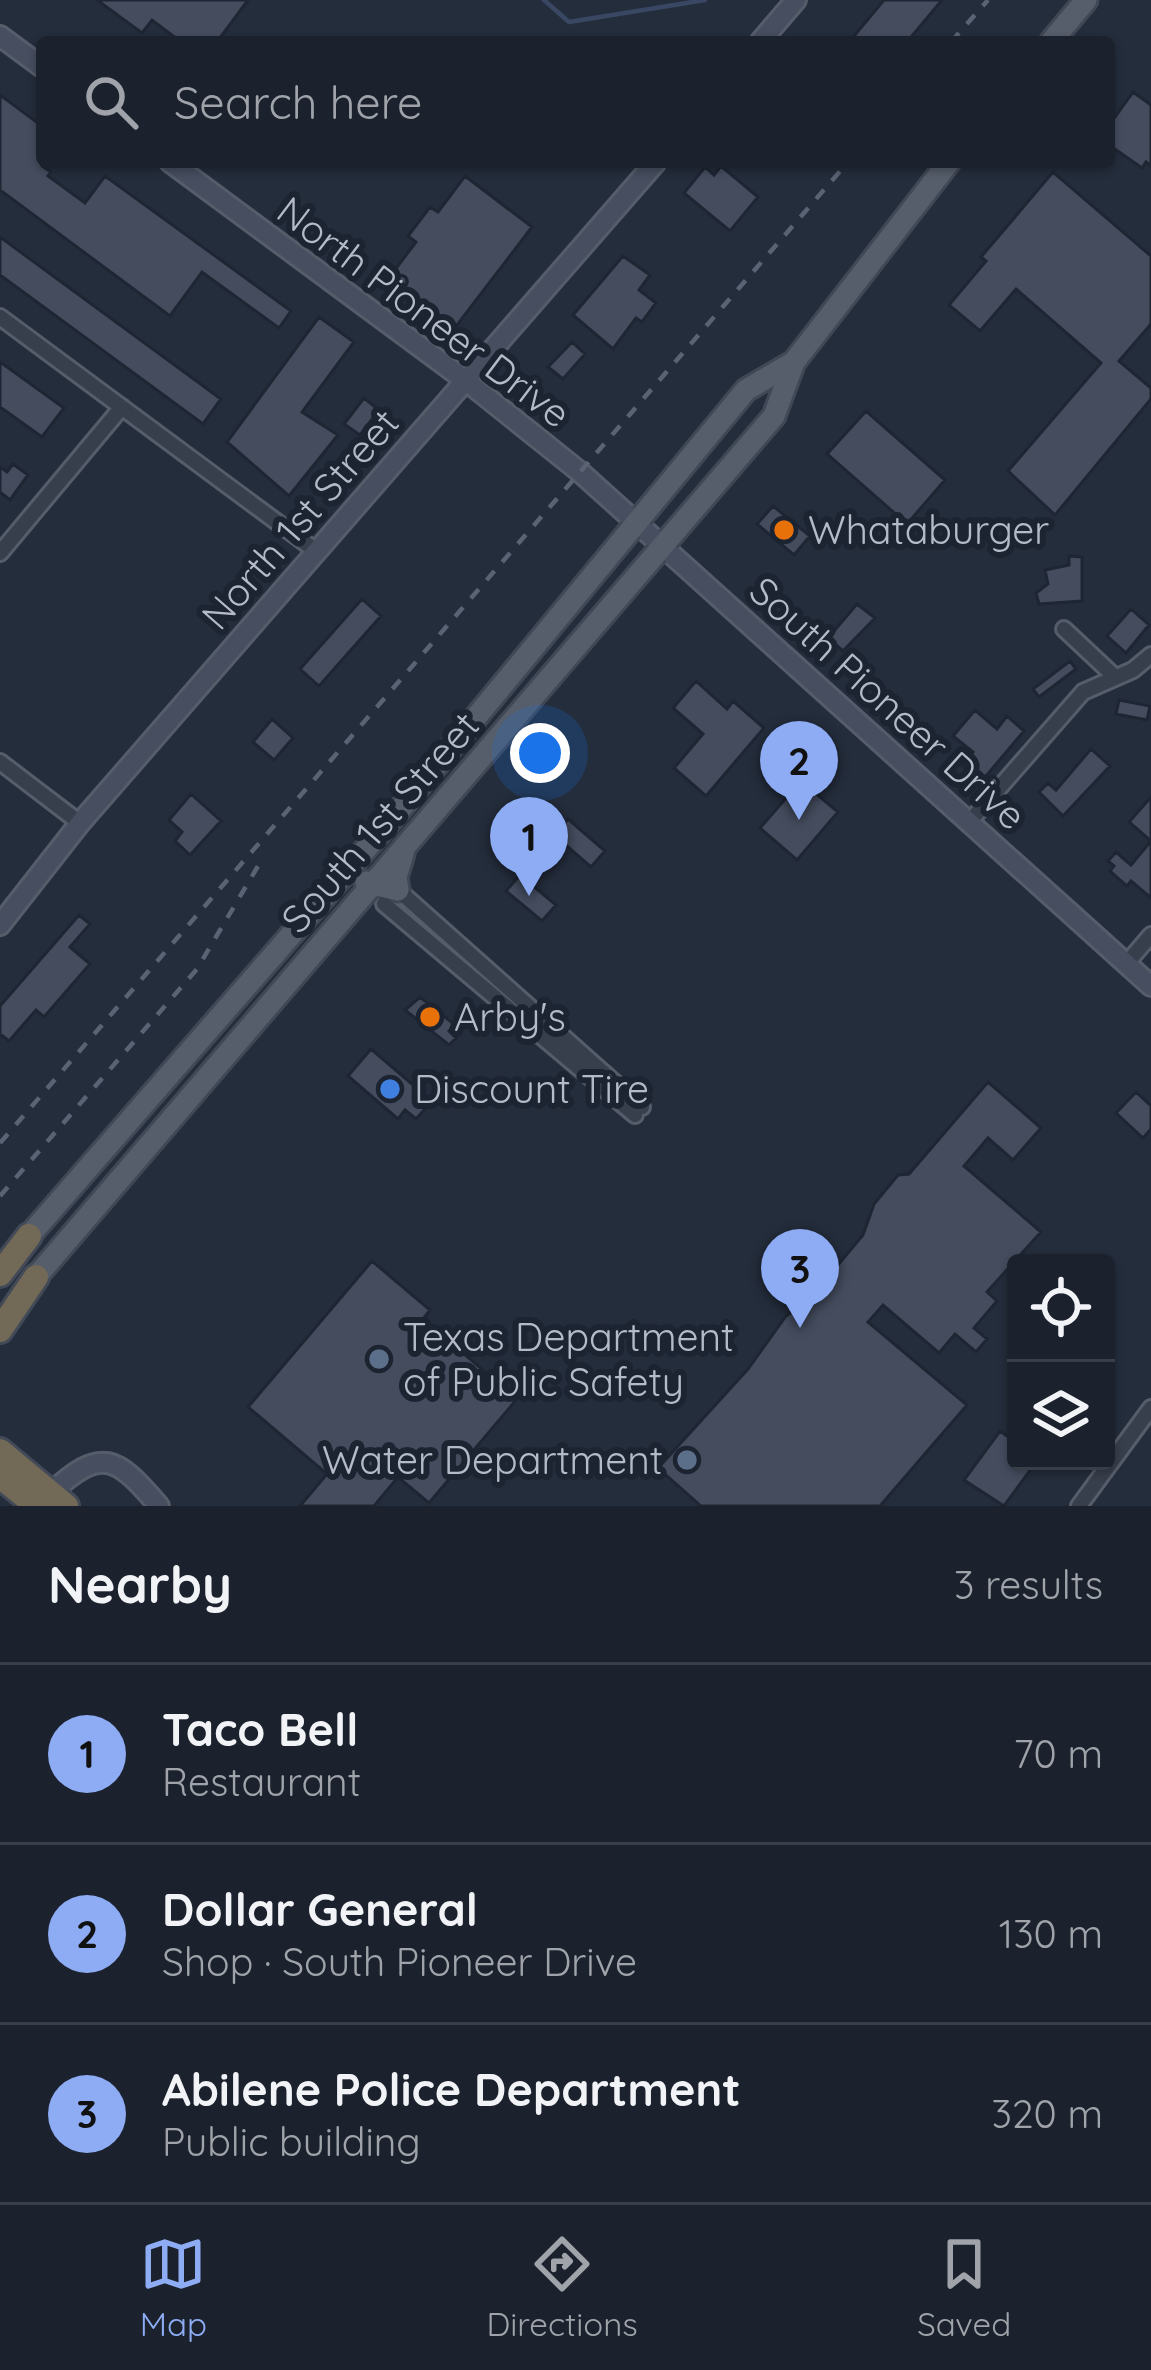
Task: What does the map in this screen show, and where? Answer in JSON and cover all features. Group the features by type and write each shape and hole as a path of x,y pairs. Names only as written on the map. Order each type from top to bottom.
{"highway":[{"path":"0,1271 29,1237"},
{"path":"0,1330 36,1277"},
{"name":"South 1st Street","path":"0,1318 36,1277"},
{"path":"1,1465 48,1503"}],"main road":[{"path":"1056,36 1086,0"},
{"name":"South 1st Street","path":"36,1277 333,930 380,889 407,845 779,410 794,362 944,168"},
{"name":"South 1st Street","path":"29,1237 374,840 746,390 794,362"},
{"path":"335,885 380,889 368,860 374,840"}],"street":[{"path":"765,36 796,0"},
{"path":"0,36 36,63"},
{"name":"North Pioneer Drive","path":"178,168 465,380 580,472"},
{"name":"North 1st Street","path":"0,925 80,823 651,168"},
{"path":"0,316 316,551"},
{"path":"2,547 122,407"},
{"name":"South Pioneer Drive","path":"580,472 1151,986"},
{"path":"1064,629 1113,675"},
{"path":"971,820 1084,692 1132,670 1151,655"},
{"path":"0,762 80,823"},
{"path":"380,889 638,1111"},
{"path":"1126,964 1151,934"},
{"path":"1079,1506 1151,1408"},
{"path":"48,1503 85,1463 101,1460 126,1472 159,1506"}],"building":[{"path":"97,0 248,0 221,36 173,36 152,20 142,33"},
{"path":"884,0 942,0 912,36 854,36"},
{"path":"1133,92 1151,105 1151,166 1146,162 1142,168 1115,149 1115,117"},
{"path":"0,95 36,122 36,168 51,172 48,176 85,203 105,176 291,311 279,328 202,272 170,316 0,190"},
{"path":"704,168 714,175 723,168 758,197 730,231 684,193"},
{"path":"1053,172 1151,256 1151,324 1119,361 1151,388 1151,399 1055,515 1008,471 1101,363 1016,289 980,331 949,305 986,261 981,257"},
{"path":"465,176 532,227 454,329 388,279 416,242 408,236 430,207 438,212"},
{"path":"0,237 221,399 203,424 0,275"},
{"path":"623,256 650,275 639,290 656,303 642,322 636,318 613,349 573,315"},
{"path":"319,317 354,342 302,412 338,435 289,496 227,442"},
{"path":"572,342 585,354 563,379 548,367"},
{"path":"0,362 64,408 42,437 0,407"},
{"path":"364,398 379,410 360,435 344,424"},
{"path":"866,411 945,480 907,524 827,454"},
{"path":"13,464 28,475 10,500 0,492 0,467 7,472"},
{"name":"Whataburger","path":"773,506 810,536 794,555 757,524"},
{"path":"1069,556 1082,557 1082,601 1039,604 1036,593 1048,584 1045,570 1069,565"},
{"path":"362,599 381,616 319,686 300,669"},
{"path":"857,604 875,618 843,651 828,638"},
{"path":"1131,609 1149,625 1126,653 1107,636"},
{"path":"1070,661 1076,669 1039,697 1033,689"},
{"path":"696,681 727,709 733,701 764,728 706,796 674,768 703,734 673,708"},
{"path":"1119,700 1150,706 1147,720 1116,714"},
{"path":"975,710 997,729 1007,716 1024,731 981,782 962,765 973,752 953,736"},
{"path":"272,719 293,738 274,760 253,742"},
{"path":"1091,749 1110,766 1063,816 1039,792 1048,783 1056,790"},
{"path":"801,781 838,812 797,860 760,828"},
{"path":"191,794 221,821 190,855 175,841 182,832 169,820"},
{"path":"1151,797 1151,841 1129,822"},
{"path":"568,819 605,851 591,867 554,835"},
{"path":"1151,841 1151,898 1131,881 1127,886 1110,871 1114,866 1108,861 1116,852 1131,865"},
{"path":"520,875 556,905 542,921 506,891"},
{"path":"79,915 90,924 70,947 90,964 44,1017 36,1010 9,1041 0,1034 0,1006"},
{"name":"Arby's","path":"420,997 455,1025 449,1031 456,1038 449,1045 405,1010"},
{"name":"Discount Tire","path":"371,1049 432,1101 416,1119 405,1110 398,1119 348,1076"},
{"path":"988,1082 1041,1128 1013,1160 988,1138 964,1166 1041,1232 1021,1254 1007,1254 1007,1270 987,1292 997,1301 974,1328 987,1339 976,1352 955,1334 939,1353 883,1305 868,1322 967,1405 880,1506 701,1506 658,1468 748,1369 786,1316 805,1302 832,1260 838,1265 863,1235 874,1204 898,1175 909,1174"},
{"path":"1136,1092 1151,1106 1151,1129 1143,1138 1116,1113"},
{"name":"Texas Department of Public Safety","path":"372,1261 430,1310 423,1319 517,1399 429,1503 398,1477 374,1506 300,1506 327,1474 248,1407"},
{"path":"1000,1431 1007,1436 1007,1470 1030,1470 1004,1506 964,1480"}],"waterway":[{"path":"544,0 569,22 705,0"}],"railway":[{"path":"956,36 988,0"},
{"path":"0,1143 843,168"},
{"path":"0,1196 197,969 261,861"}],"place":[{"name":"Whataburger","path":"784,530"},
{"name":"Dollar General","path":"799,820"},
{"name":"Taco Bell","path":"529,896"},
{"name":"Arby's","path":"430,1017"},
{"name":"Discount Tire","path":"390,1089"},
{"name":"Abilene Police Department","path":"800,1328"},
{"name":"Texas Department of Public Safety","path":"379,1359"},
{"name":"Water Department","path":"687,1460"}]}
